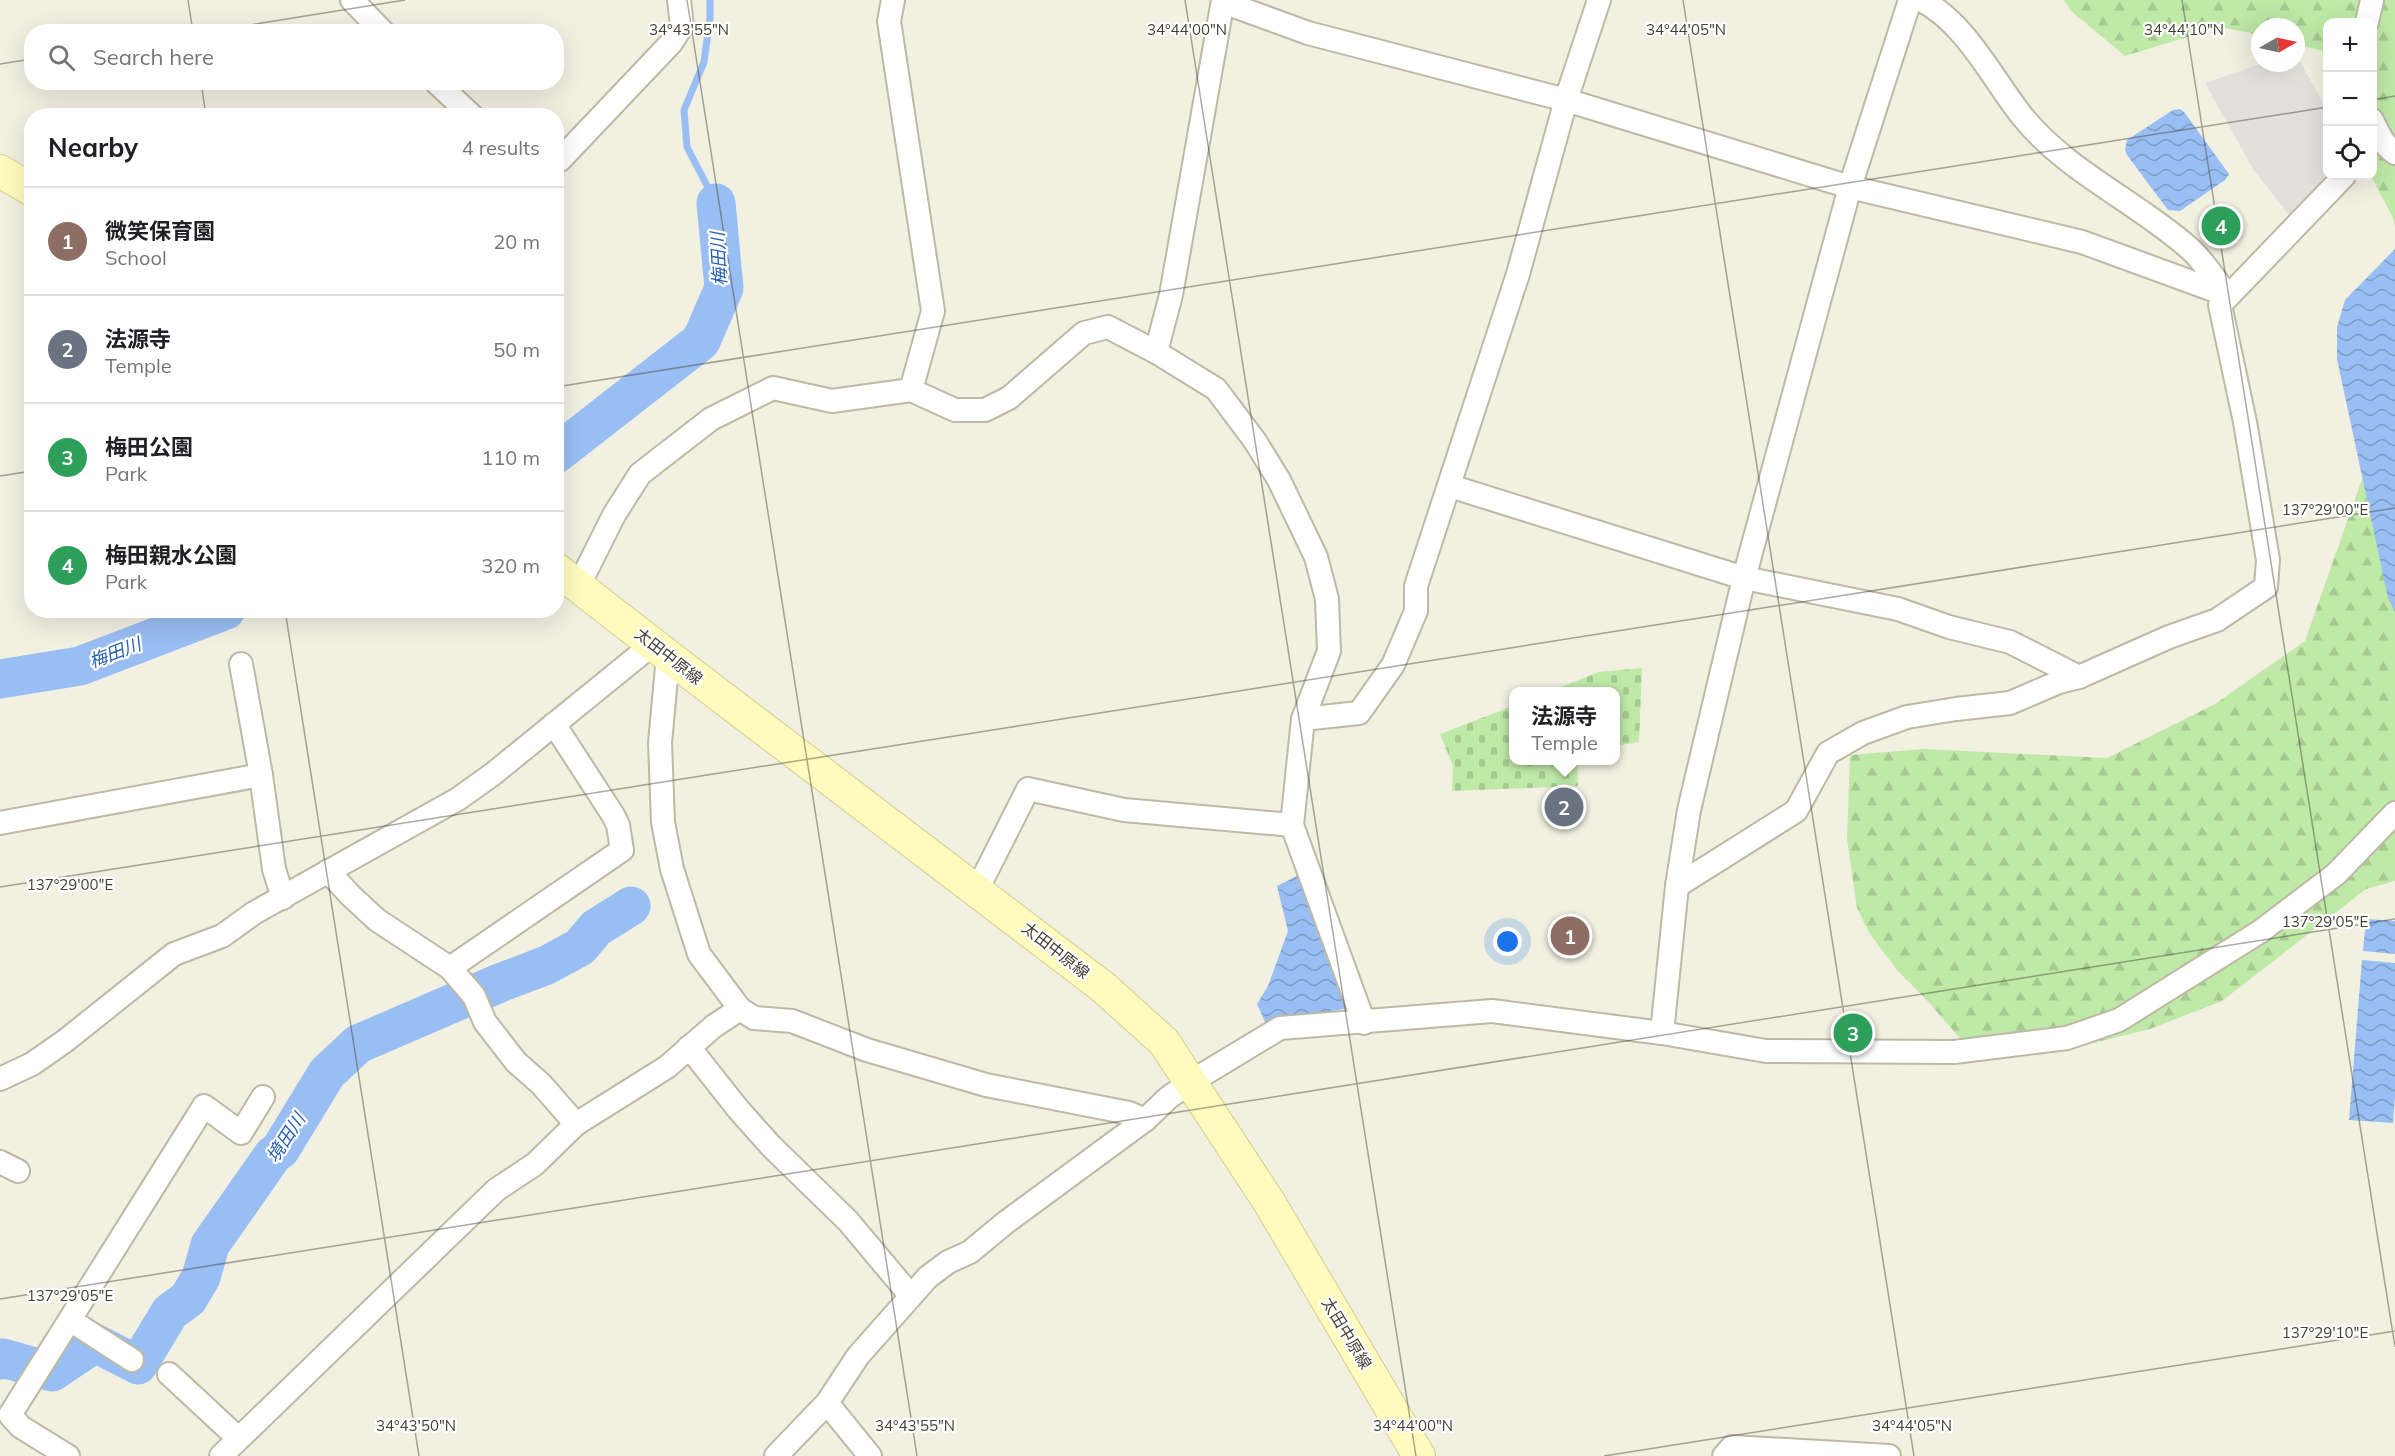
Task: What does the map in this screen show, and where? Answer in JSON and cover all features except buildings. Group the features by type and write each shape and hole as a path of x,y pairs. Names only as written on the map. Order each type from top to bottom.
{"main road":[{"path":"0,171 24,185"},
{"name":"太田中原線","path":"568,577 1103,987 1164,1042 1269,1202 1419,1456"}],"street":[{"path":"352,0 375,24"},
{"path":"564,156 671,43 682,26 679,0"},
{"path":"893,0 889,21 933,311 911,390"},
{"path":"1303,719 1359,714 1393,666 1416,611 1416,586 1518,274 1566,100 1599,0"},
{"path":"1662,1033 1677,886 1689,810 1744,578 1850,187 1910,0"},
{"path":"1921,0 1932,5 1955,26 2022,116 2049,146 2191,249 2227,295"},
{"path":"2368,18 2372,0"},
{"path":"1156,352 1171,295 1223,1 1308,33 1566,100 1850,187 2082,242 2227,295"},
{"path":"444,90 464,108"},
{"path":"1677,886 1796,812 1828,753 1863,733 1907,717 1956,709 2010,704 2059,682 2079,677 2169,637 2217,620 2266,586 2268,560 2245,422 2220,305 2227,295 2340,180"},
{"path":"568,577 614,515 640,474 711,419 773,388 832,401 911,390 955,410 985,410 1009,398 1084,333 1108,327 1156,352 1216,389 1255,441 1279,480 1316,557 1327,599 1329,651 1303,719 1292,825 1364,1023"},
{"path":"1450,486 1744,578 1898,609 1949,627 2010,642 2079,677"},
{"path":"0,1079 32,1064 65,1041 174,954 222,936 254,913 458,798 493,774 554,724 661,650"},
{"path":"661,650 660,743 663,822 672,869 699,954 740,1009 754,1018 792,1021 867,1050 986,1084 1129,1113 1145,1120"},
{"path":"242,664 274,869 283,898"},
{"path":"450,968 621,850 618,825 613,815 554,724"},
{"path":"0,823 261,775"},
{"path":"977,890 1028,789 1124,810 1292,825"},
{"path":"776,1456 827,1403 858,1356 928,1277 948,1262 970,1252 1005,1223 1145,1120 1168,1098 1189,1083 1280,1028 1492,1011 1662,1033 1766,1051 1954,1052 2067,1038 2119,1020 2260,931 2336,874 2395,813"},
{"path":"328,871 377,920 450,968 474,996 485,1022 516,1062 541,1084 576,1124"},
{"path":"221,1456 496,1190 535,1164 576,1124 667,1067 714,1026 740,1009"},
{"path":"689,1047 764,1139 848,1221 910,1295"},
{"path":"68,1456 21,1427 10,1414 204,1106 241,1133 263,1096"},
{"path":"70,1320 132,1360"},
{"path":"169,1374 238,1438"},
{"path":"827,1403 870,1456"},
{"path":"1724,1456 1732,1447 1889,1456"}],"green space":[{"path":"2064,0 2395,0 2395,228 2393,218 2373,180 2377,180 2377,18 2323,18 2323,51 2305,46 2305,18 2251,18 2251,33 2220,27 2125,56 2071,11"},
{"path":"2395,375 2395,881 2366,889 2222,1001 2150,1029 2061,1051 1966,1045 1897,970 1870,934 1857,908 1847,839 1850,755 1924,749 2107,758 2215,704 2305,641 2373,448"},
{"path":"1642,668 1639,742 1620,745 1620,687 1561,687 1599,672"},
{"path":"1509,708 1509,765 1577,765 1578,786 1452,791 1453,766 1440,734"}],"shaded area":[{"path":"2251,67 2251,72 2305,70 2323,104 2323,178 2292,219 2253,169 2205,83"}],"water":[{"path":"2180,109 2229,174 2225,180 2180,211 2168,210 2125,150 2127,140 2173,110"},
{"path":"2395,249 2395,612 2388,598 2337,359 2337,327 2345,300"},
{"path":"1299,875 1348,1008 1266,1024 1257,1004 1268,986 1288,931 1277,886"},
{"path":"2366,919 2395,921 2395,954 2363,951"},
{"path":"2362,960 2395,963 2393,1123 2349,1120"}],"waterway":[{"name":"梅田川","path":"710,0 704,62 684,110 687,147 716,203"},
{"name":"梅田川","path":"564,448 701,341 724,288 716,203"},
{"name":"梅田川","path":"0,679 80,666 205,618"},
{"name":"境田川","path":"0,1360 3,1358 52,1372 95,1343 138,1365 170,1312 188,1299 201,1277 210,1245 273,1155 280,1150 327,1073 358,1044 547,965 580,947 596,928 631,906"}],"place":[{"name":"梅田親水公園","path":"2221,226"},
{"name":"法源寺","path":"1564,807"},
{"name":"微笑保育園","path":"1570,936"},
{"name":"梅田公園","path":"1853,1033"}]}
